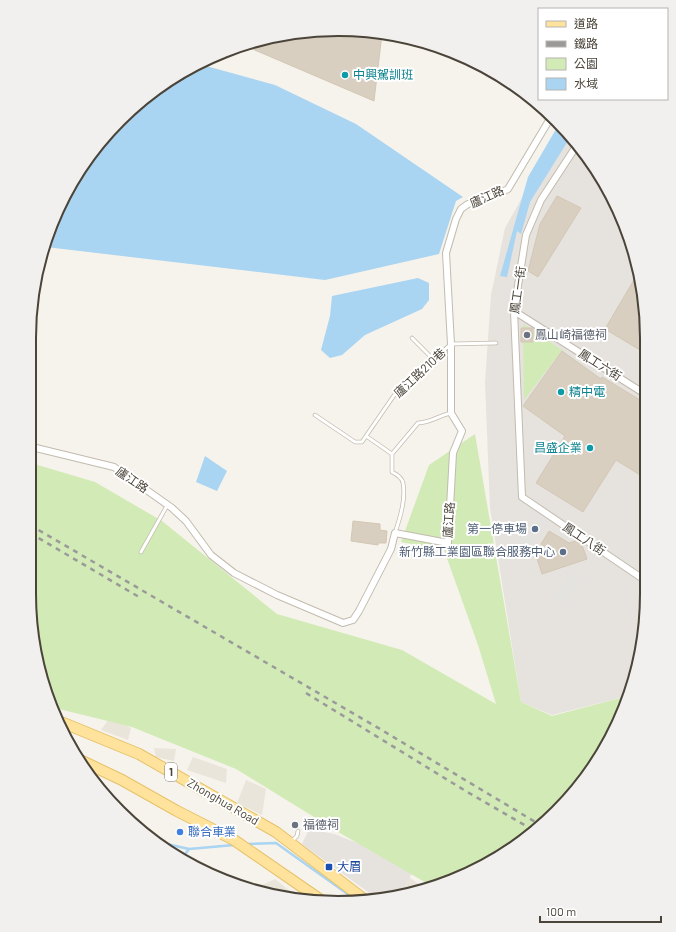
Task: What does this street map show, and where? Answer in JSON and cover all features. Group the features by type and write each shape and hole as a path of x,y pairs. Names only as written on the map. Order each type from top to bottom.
{"main road":[{"name":"Zhonghua Road","path":"65,724 139,754 276,832 294,840"},
{"path":"89,765 122,780 177,811 234,840 311,894"},
{"name":"1","path":"294,840 359,895"}],"street":[{"name":"廬江路","path":"36,448 114,467 168,504 186,521 211,555 234,573 277,595 343,623 354,620 391,549 395,533 448,543 453,453 462,431 451,413 451,344 446,253 456,219 461,209 468,204 496,195 508,189 548,121"},
{"name":"鳳工一街","path":"522,497 514,311 526,235 541,200 574,149"},
{"name":"鳳工六街","path":"514,311 640,391"},
{"name":"鳳工八街","path":"522,497 640,576"}],"lane":[{"path":"412,338 433,359"},
{"path":"451,344 496,343"},
{"name":"廬江路210巷","path":"366,436 395,394 451,344"},
{"path":"395,533 402,512 403,483 400,478 392,472 392,454 418,423 431,422 439,416 451,413"},
{"path":"315,415 355,442 362,442 366,436 392,454"},
{"path":"141,552 168,504"},
{"path":"294,840 298,831"}],"shaded area":[{"path":"559,132 578,154 600,187 617,222 630,260 639,318 640,594 637,633 630,672 622,698 552,715 521,702 490,508 485,382 491,295 505,228"},
{"name":"第一停車場","path":"540,513 550,520 522,561 520,539"},
{"path":"571,570 582,577 563,606 552,599"},
{"path":"110,717 131,728 128,740 101,730"},
{"path":"154,748 176,749 174,761 156,757"},
{"path":"193,757 227,769 226,783 187,770"},
{"path":"246,780 266,789 262,815 237,803"},
{"path":"309,829 334,834 417,866 402,889 370,894 302,844"},
{"path":"409,877 420,885 416,886 402,889"},
{"path":"275,879 291,892 279,890 260,886"}],"green space":[{"path":"523,324 562,350 524,400"},
{"path":"475,434 521,702 552,716 622,698 600,745 578,778 552,808 522,834 506,845 472,865 426,883 340,833 236,769 132,727 59,709 46,672 37,614 36,464 95,482 162,521 277,614 402,650 496,704 478,645 444,550 401,542 429,465"}],"water":[{"path":"206,66 275,85 356,124 463,197 456,201 439,254 325,280 50,247 67,204 76,187 98,154 124,124 154,98 187,76"},
{"path":"556,129 567,142 530,202 521,234 517,231 507,277 500,276 528,177"},
{"path":"418,278 429,283 429,300 422,309 365,335 342,355 330,358 321,350 330,316 332,296"},
{"path":"205,456 227,471 217,491 196,482"}],"building":[{"name":"中興駕訓班","path":"338,36 381,40 374,101 252,49 279,42 318,37"},
{"path":"557,196 581,208 538,277 528,271 540,224"},
{"path":"634,280 639,318 640,350 605,329"},
{"name":"鳳山崎福德祠","path":"521,328 533,328 533,342 521,342"},
{"name":"昌盛企業","path":"562,351 601,379 602,377 640,400 640,475 616,460 583,512 536,483 565,436 523,406"},
{"path":"353,521 380,524 380,530 387,531 386,543 378,543 378,545 351,541"},
{"name":"新竹縣工業園區聯合服務中心","path":"549,531 569,543 578,540 581,542 587,559 542,574 536,555 550,550 541,544"}],"waterway":[{"path":"247,844 276,843 350,895"},
{"path":"169,845 189,849 234,845"},
{"path":"185,855 189,849"}],"railway":[{"path":"36,528 380,729 536,822"},
{"path":"36,537 139,597"},
{"path":"306,693 464,790 529,828"}],"place":[{"name":"中興駕訓班","path":"345,75"},
{"name":"鳳山崎福德祠","path":"527,335"},
{"name":"精中電","path":"561,392"},
{"name":"昌盛企業","path":"590,448"},
{"name":"第一停車場","path":"535,529"},
{"name":"新竹縣工業園區聯合服務中心","path":"563,552"},
{"name":"福德祠","path":"295,825"},
{"name":"聯合車業","path":"180,832"},
{"name":"大眉","path":"329,867"}]}
